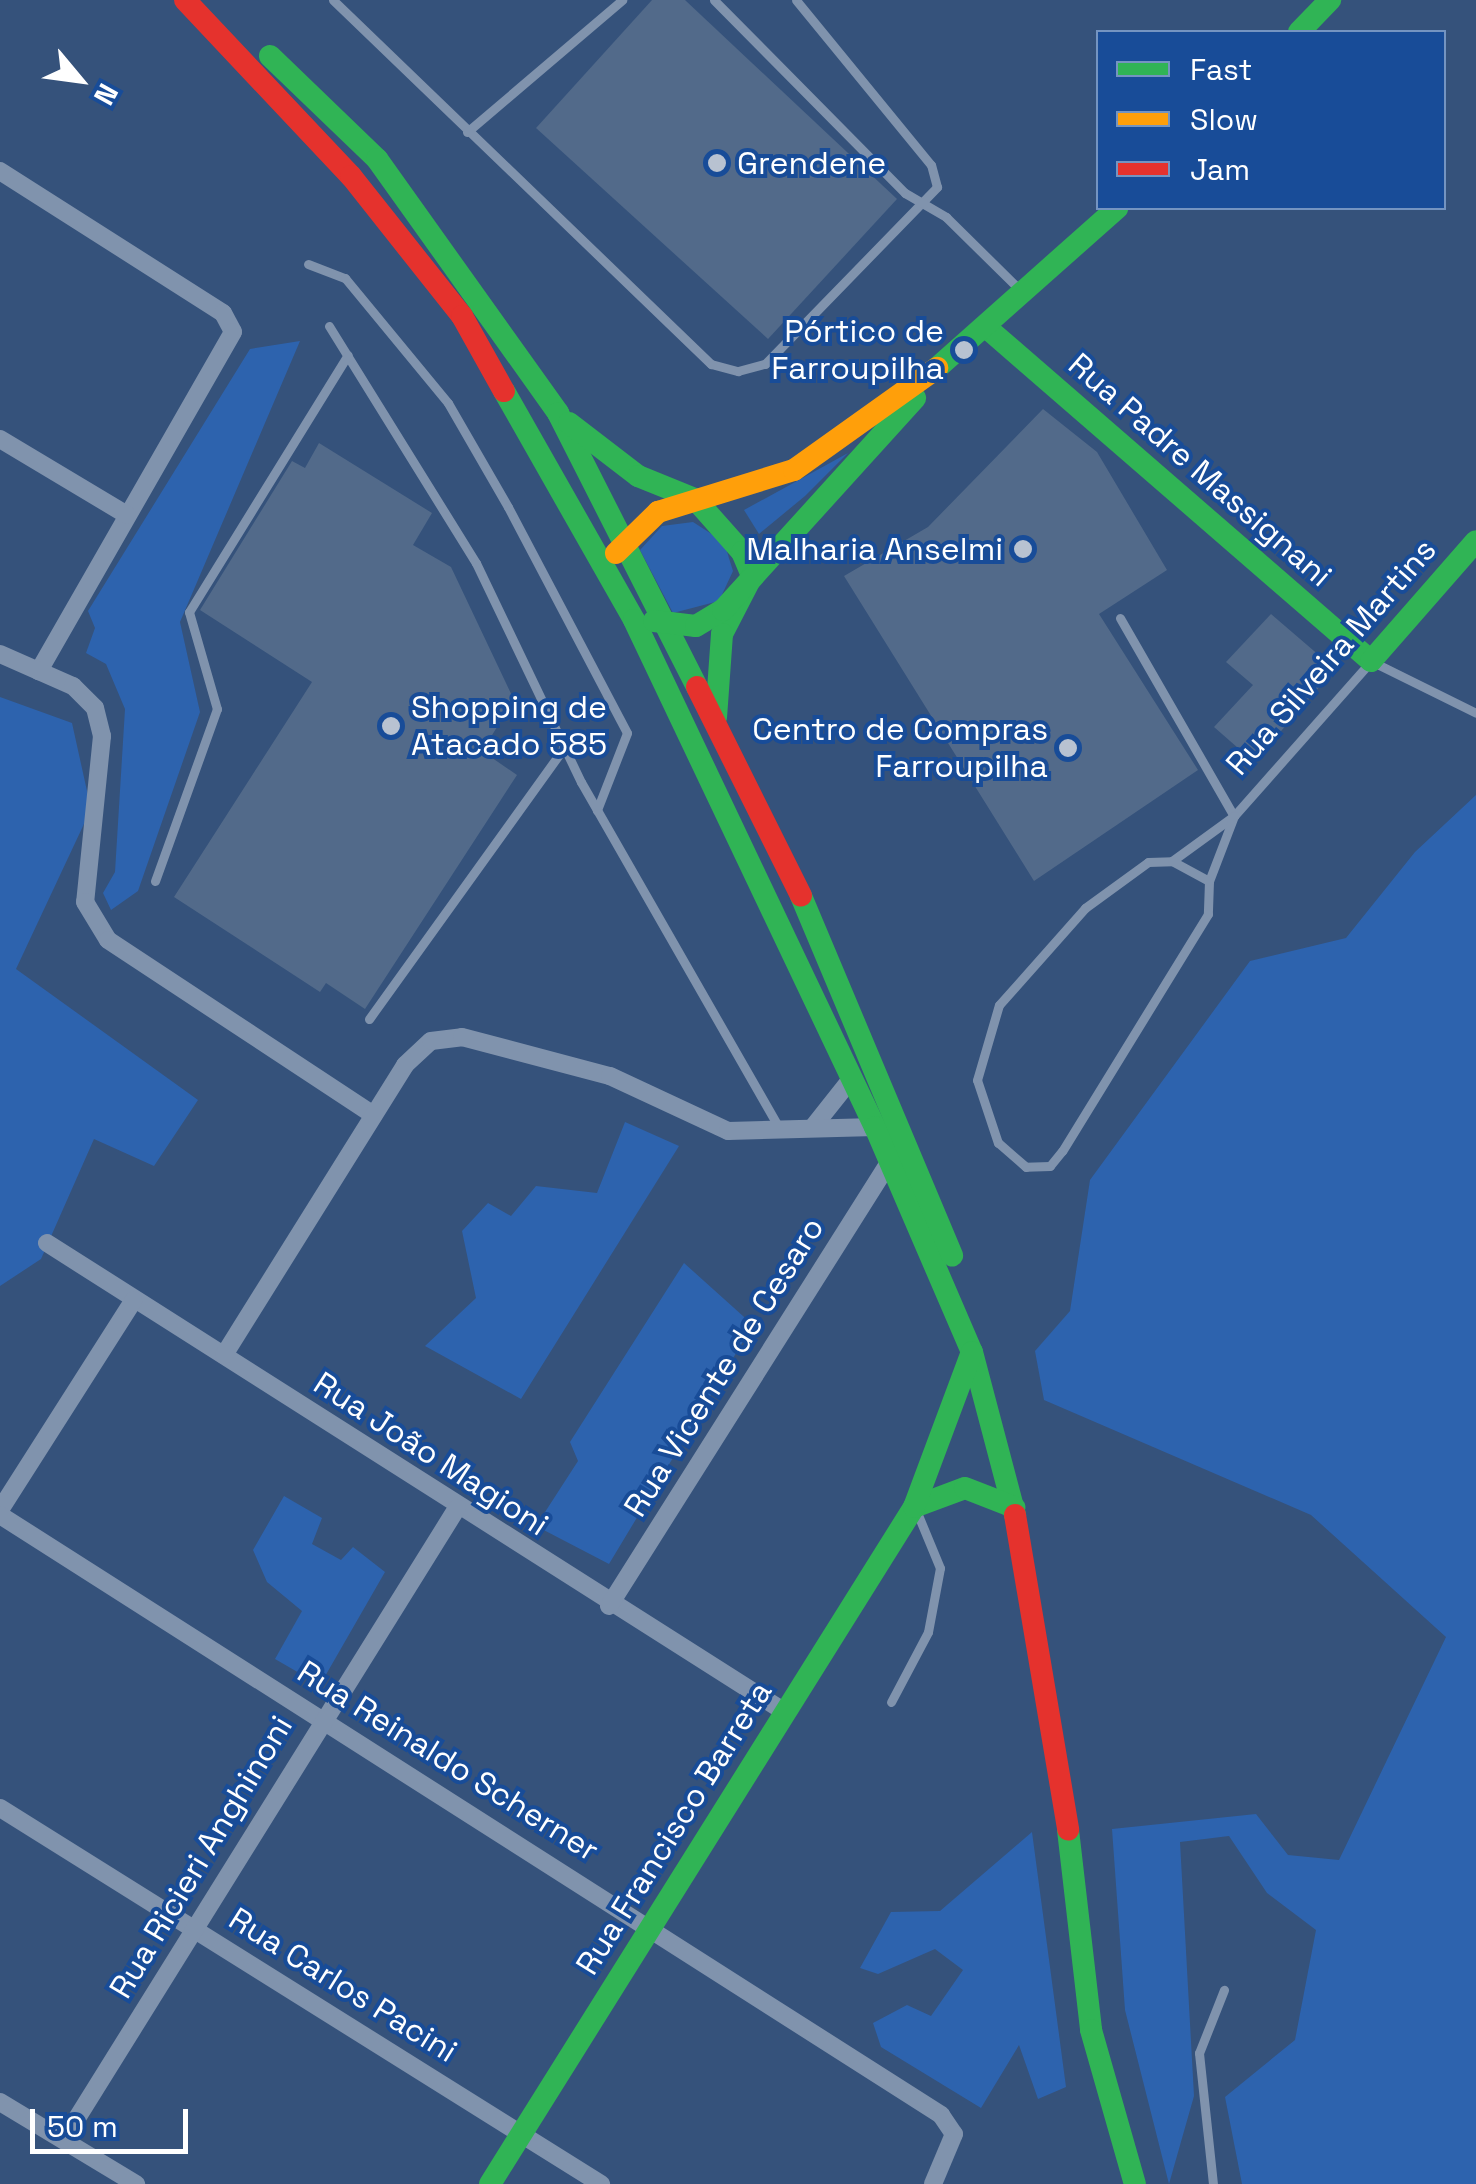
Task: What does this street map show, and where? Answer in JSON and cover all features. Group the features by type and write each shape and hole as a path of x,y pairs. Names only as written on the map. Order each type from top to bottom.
{"main road":[{"path":"185,0 351,176 462,316 634,620 890,1161 972,1352 1014,1508 1060,1762 1091,2030 1135,2184"},
{"path":"210,0 377,159 558,413 621,544 716,722 911,1143 968,1306 972,1352"},
{"path":"1301,30 1330,0"},
{"path":"607,571 621,544 658,512 794,470 957,354 1115,210"},
{"name":"Rua Padre Massignani","path":"987,328 1372,661"},
{"path":"634,620 696,626 752,576 774,565 957,354"},
{"path":"558,413 638,476 696,498 724,522 752,576"},
{"name":"Rua Silveira Martins","path":"1372,661 1476,540"},
{"path":"716,722 722,634 752,576"},
{"name":"Rua Francisco Barreta","path":"490,2184 914,1508 972,1352"},
{"path":"914,1508 965,1488 1014,1508"}],"street":[{"path":"0,171 223,313 233,332 39,671"},
{"path":"0,439 127,515"},
{"path":"0,654 39,671 95,708 102,736 85,902 108,940 373,1115"},
{"path":"224,1355 373,1115 431,1041 462,1037 610,1076 728,1131 783,1135 813,1127 875,1127"},
{"path":"813,1127 852,1078"},
{"name":"Rua Vicente de Cesaro","path":"610,1606 890,1161"},
{"name":"Rua João Magioni","path":"47,1243 610,1606 785,1712"},
{"path":"0,1513 133,1301"},
{"name":"Rua Ricieri Anghinoni","path":"64,2139 322,1717 458,1508"},
{"name":"Rua Reinaldo Scherner","path":"0,1513 652,1924 941,2115 954,2134 933,2184"},
{"name":"Rua Carlos Pacini","path":"0,1808 601,2184"},
{"path":"0,2102 136,2184"}],"lane":[{"path":"334,0 711,364 738,371 765,364 926,205 936,187 931,165 796,0"},
{"path":"467,132 622,0"},
{"path":"714,0 1024,294"},
{"path":"308,264 345,278 436,390 508,508 627,733 597,810"},
{"path":"330,326 476,563 597,810 783,1135"},
{"path":"155,881 217,709 189,612 348,355"},
{"path":"1120,618 1234,816"},
{"path":"1372,661 1476,712"},
{"name":"Rua Silveira Martins","path":"1234,816 1372,661"},
{"path":"369,1019 564,748"},
{"path":"1172,861 1234,816"},
{"path":"1209,881 1172,861 1148,862 1116,881 1039,952 999,1004 978,1080 998,1143 1026,1167 1050,1166 1062,1151 1208,914 1209,881 1234,816"},
{"path":"892,1702 928,1632 940,1568 914,1508"},
{"path":"1213,2184 1199,2053 1224,1990"}],"shaded area":[{"path":"300,341 180,622 200,712 138,891 111,910 103,893 115,872 125,709 106,664 86,653 95,628 88,611 250,349"},
{"path":"848,453 805,496 759,534 744,510"},
{"path":"693,522 724,542 733,571 719,601 673,613 640,550 662,526"},
{"path":"0,697 72,723 91,809 16,969 198,1100 154,1166 94,1139 41,1259 0,1286"},
{"path":"1476,795 1476,2184 1242,2184 1225,2097 1295,2040 1316,1930 1267,1893 1229,1836 1180,1842 1194,2096 1169,2184 1125,2010 1112,1829 1256,1814 1288,1855 1339,1860 1446,1637 1311,1515 1044,1400 1035,1351 1070,1311 1090,1180 1250,961 1346,938 1415,852"},
{"path":"625,1122 679,1146 521,1399 425,1346 476,1298 462,1231 488,1203 511,1216 536,1186 597,1193"},
{"path":"684,1263 753,1325 609,1564 536,1526 578,1461 570,1442"},
{"path":"284,1496 322,1518 312,1544 341,1560 353,1547 385,1572 320,1685 275,1659 302,1611 267,1582 253,1550"},
{"path":"1032,1832 1066,2087 1038,2099 1019,2045 981,2108 881,2047 873,2023 907,2005 931,2016 963,1970 935,1949 878,1974 860,1968 891,1912 940,1911"}],"building":[{"name":"Grendene","path":"652,0 685,0 897,199 768,339 536,128"},
{"path":"1043,409 1097,452 1167,570 1099,614 1198,770 1034,881 844,576 928,527"},
{"name":"Shopping de Atacado 585","path":"319,443 432,513 413,545 451,567 514,700 482,751 517,775 365,1009 326,983 320,992 174,897 312,682 200,610 292,461 305,468"},
{"path":"1271,614 1335,669 1254,762 1214,727 1253,685 1226,662"}],"traffic: fast":[{"path":"1301,30 1330,0"},
{"path":"270,56 377,159 558,413 697,687"},
{"path":"937,368 1115,210"},
{"path":"987,328 1371,661 1476,541"},
{"path":"504,391 634,620 875,1127 972,1352 1015,1515"},
{"path":"654,621 696,626 723,610 915,398"},
{"path":"569,423 638,476 695,499 742,552 752,576 722,634 716,717"},
{"path":"801,896 952,1256"},
{"path":"490,2184 914,1507 972,1352"},
{"path":"914,1507 965,1488 1014,1507"},
{"path":"1068,1830 1091,2030 1135,2184"}],"traffic: slow":[{"path":"616,553 658,512 794,470 937,368"}],"traffic: jam":[{"path":"185,0 351,176 462,316 504,391"},
{"path":"697,687 801,896"},
{"path":"1015,1515 1068,1830"}],"place":[{"name":"Grendene","path":"717,163"},
{"name":"Pórtico de Farroupilha","path":"964,350"},
{"name":"Malharia Anselmi","path":"1023,549"},
{"name":"Shopping de Atacado 585","path":"391,726"},
{"name":"Centro de Compras Farroupilha","path":"1068,748"}]}
